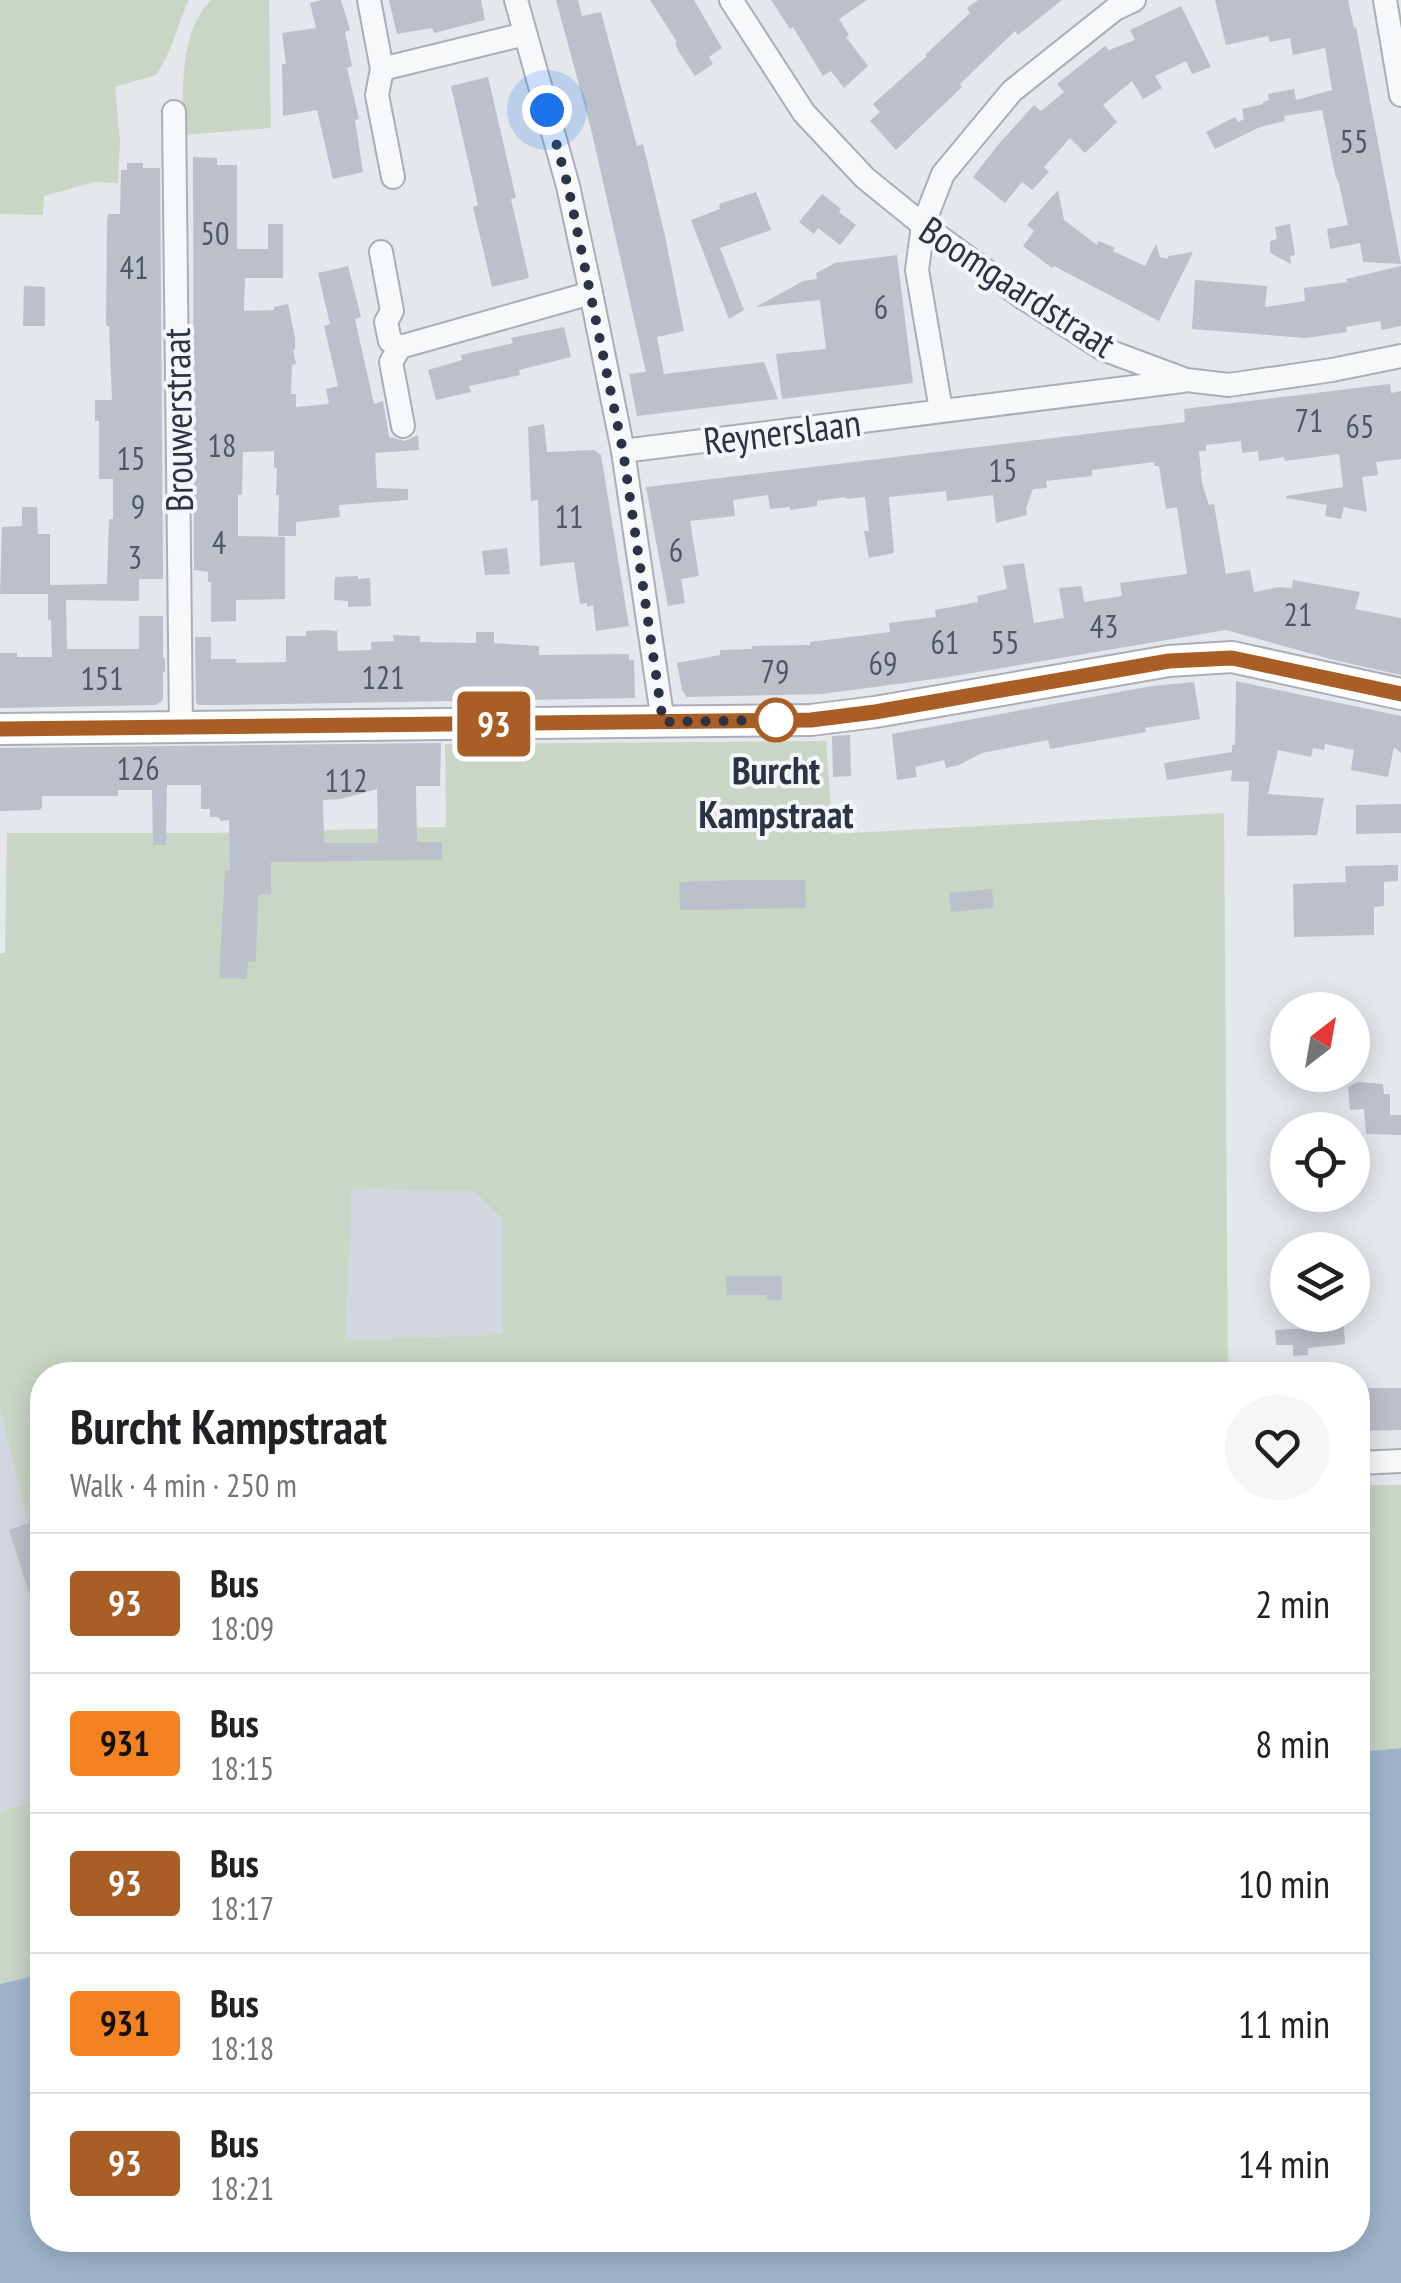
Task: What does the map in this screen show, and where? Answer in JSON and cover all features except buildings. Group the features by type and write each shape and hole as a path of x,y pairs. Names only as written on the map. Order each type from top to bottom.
{"street":[{"path":"369,0 382,69 377,96 393,177"},
{"path":"516,0 568,186 592,292 623,451 663,722"},
{"name":"Boomgaardstraat","path":"730,0 804,113 865,178 923,226 1022,297 1104,349 1186,380 1229,385 1401,356"},
{"path":"941,410 916,270 923,226 944,174 1012,91 1115,9 1134,0"},
{"path":"1385,0 1401,95"},
{"path":"382,69 526,34"},
{"name":"Brouwerstraat","path":"174,112 180,728"},
{"path":"381,252 392,311 386,322 390,341 400,347"},
{"path":"402,426 391,362 400,347 592,292"},
{"name":"Reynerslaan","path":"623,451 1186,380"},
{"path":"0,729 832,718 1204,658 1262,662 1401,694"},
{"path":"1370,1463 1401,1462"}],"shaded area":[{"path":"352,1189 474,1191 503,1220 503,1334 344,1340"},
{"path":"0,1408 30,1532 30,1802 0,1812"}],"green space":[{"path":"0,0 189,0 156,75 115,87 120,141 118,183 94,182 44,196 43,215 0,214"},
{"path":"211,0 269,0 271,128 182,135 188,46 200,13"},
{"path":"826,741 833,834 1224,813 1228,1362 30,1362 30,1532 0,1408 0,953 5,953 7,833 446,827 445,744","holes":["352,1189 474,1191 503,1220 503,1334 345,1340"]},
{"path":"1370,1485 1401,1485 1401,1748 1370,1751"},
{"path":"30,1802 30,1977 0,1984 0,1812"}],"water":[{"path":"1401,1748 1401,2283 0,2283 0,1984 30,1977 30,2252 1370,2252 1370,1751"}],"bus line":[{"name":"93","path":"0,729 811,720 1204,658 1262,662 1401,694"}],"place":[{"name":"Burcht Kampstraat","path":"776,720"}],"route":[{"path":"547,110 592,292 623,451 663,722 776,720"}]}
